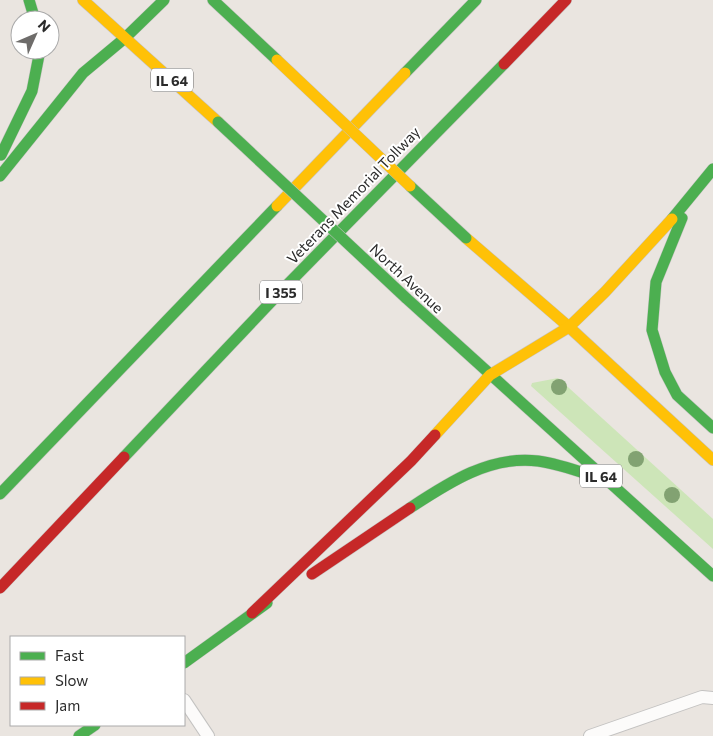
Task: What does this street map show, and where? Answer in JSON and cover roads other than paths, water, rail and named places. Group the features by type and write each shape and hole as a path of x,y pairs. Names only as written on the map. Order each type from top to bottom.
{"main road":[{"name":"North Avenue","path":"83,0 218,122 490,375 713,576"},
{"path":"0,176 83,73 125,38 164,0"},
{"path":"213,0 466,238 569,326 713,460"},
{"path":"0,494 476,0"},
{"name":"Veterans Memorial Tollway","path":"0,588 286,286 566,0"},
{"path":"0,158 23,113 40,70 40,60"},
{"path":"252,613 411,461 490,375 569,326 605,292 692,197 713,169"},
{"path":"692,197 656,282 652,330 665,372 677,395 713,428"},
{"path":"185,662 252,613 466,473 496,463 527,460 551,463 605,480"},
{"path":"79,736 94,726"}],"lane":[{"path":"590,736 702,697 713,698"},
{"path":"185,702 208,736"}]}
